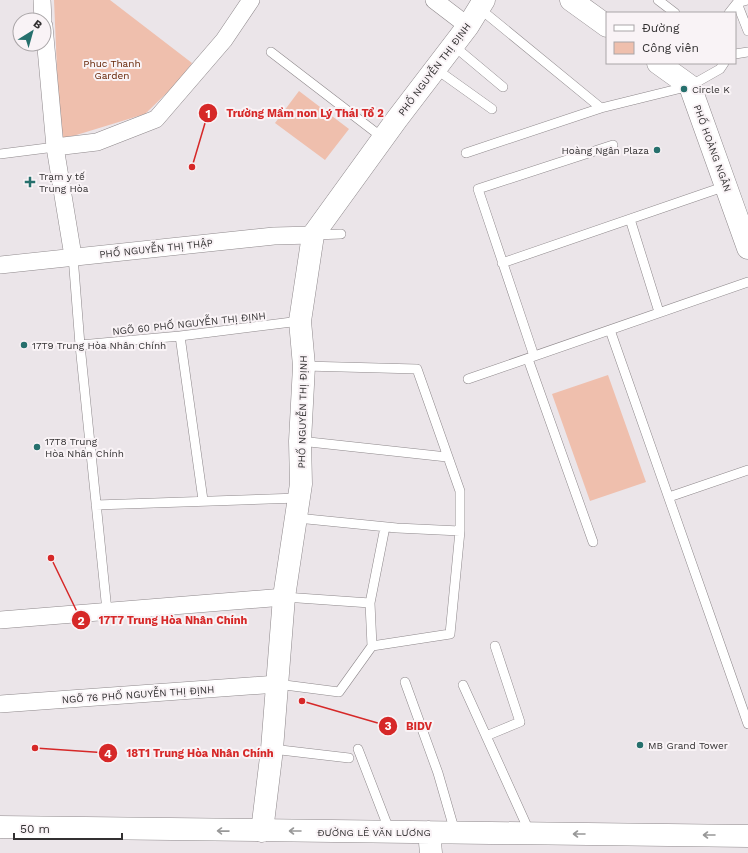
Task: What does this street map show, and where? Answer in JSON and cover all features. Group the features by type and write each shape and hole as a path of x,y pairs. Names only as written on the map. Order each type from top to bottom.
{"street":[{"path":"42,0 43,12"},
{"path":"434,0 477,11"},
{"path":"570,0 606,25"},
{"path":"56,147 97,142 156,119 224,40 249,1"},
{"name":"PHỐ NGUYỄN THỊ ĐỊNH","path":"262,831 272,749 284,597 298,508 304,366 300,321 313,235 383,138 454,46 477,11"},
{"path":"47,52 56,147 73,256"},
{"path":"659,64 690,86"},
{"name":"PHỐ HOÀNG NGÂN","path":"690,86 727,186 744,220 748,248"},
{"name":"PHỐ NGUYỄN THỊ THẬP","path":"0,265 73,256 274,236 313,235"},
{"path":"0,620 284,597"},
{"name":"NGÕ 76 PHỐ NGUYỄN THỊ ĐỊNH","path":"0,704 277,684"},
{"name":"ĐƯỜNG LÊ VĂN LƯƠNG","path":"0,827 748,836"},
{"path":"429,832 431,853"}],"lane":[{"path":"658,0 674,12"},
{"path":"730,12 737,3 747,0"},
{"path":"737,3 748,32"},
{"path":"477,11 601,108"},
{"path":"454,46 503,87"},
{"path":"271,52 383,138"},
{"path":"736,54 748,52"},
{"path":"466,153 601,108 690,86 720,69 723,64"},
{"path":"436,68 492,109"},
{"path":"593,542 531,358 478,189 613,145"},
{"path":"0,154 56,147"},
{"path":"502,263 727,186"},
{"path":"630,220 660,312"},
{"path":"313,235 341,234"},
{"path":"73,256 80,345 107,611"},
{"path":"468,379 748,282"},
{"name":"NGÕ 60 PHỐ NGUYỄN THỊ ĐỊNH","path":"80,345 180,336 300,321"},
{"path":"610,330 748,724"},
{"path":"180,336 203,500"},
{"path":"304,366 417,369 460,491 460,531 450,634 372,646"},
{"path":"300,441 447,457"},
{"path":"669,498 748,470"},
{"path":"96,505 203,500 298,508 385,527 460,531"},
{"path":"277,684 339,692 372,646 370,603 385,527"},
{"path":"284,597 370,603"},
{"path":"486,736 520,722 495,646"},
{"path":"405,682 438,773 456,833"},
{"path":"463,685 531,834"},
{"path":"272,749 349,758"},
{"path":"358,749 390,832"}],"green space":[{"name":"Phuc Thanh Garden","path":"54,0 110,0 192,63 177,83 145,114 60,140"},
{"path":"299,91 349,129 325,160 275,123"},
{"path":"608,375 646,482 590,501 552,394"}],"place":[{"name":"Circle K","path":"684,89"},
{"name":"Hoàng Ngân Plaza","path":"657,150"},
{"name":"Trường Mầm non Lý Thái Tổ 2","path":"192,167"},
{"name":"Trạm y tế Trung Hòa","path":"30,182"},
{"name":"17T9 Trung Hòa Nhân Chính","path":"24,345"},
{"name":"17T8 Trung Hòa Nhân Chính","path":"37,447"},
{"name":"17T7 Trung Hòa Nhân Chính","path":"51,558"},
{"name":"BIDV","path":"302,701"},
{"name":"MB Grand Tower","path":"640,745"},
{"name":"18T1 Trung Hòa Nhân Chính","path":"35,748"}]}
